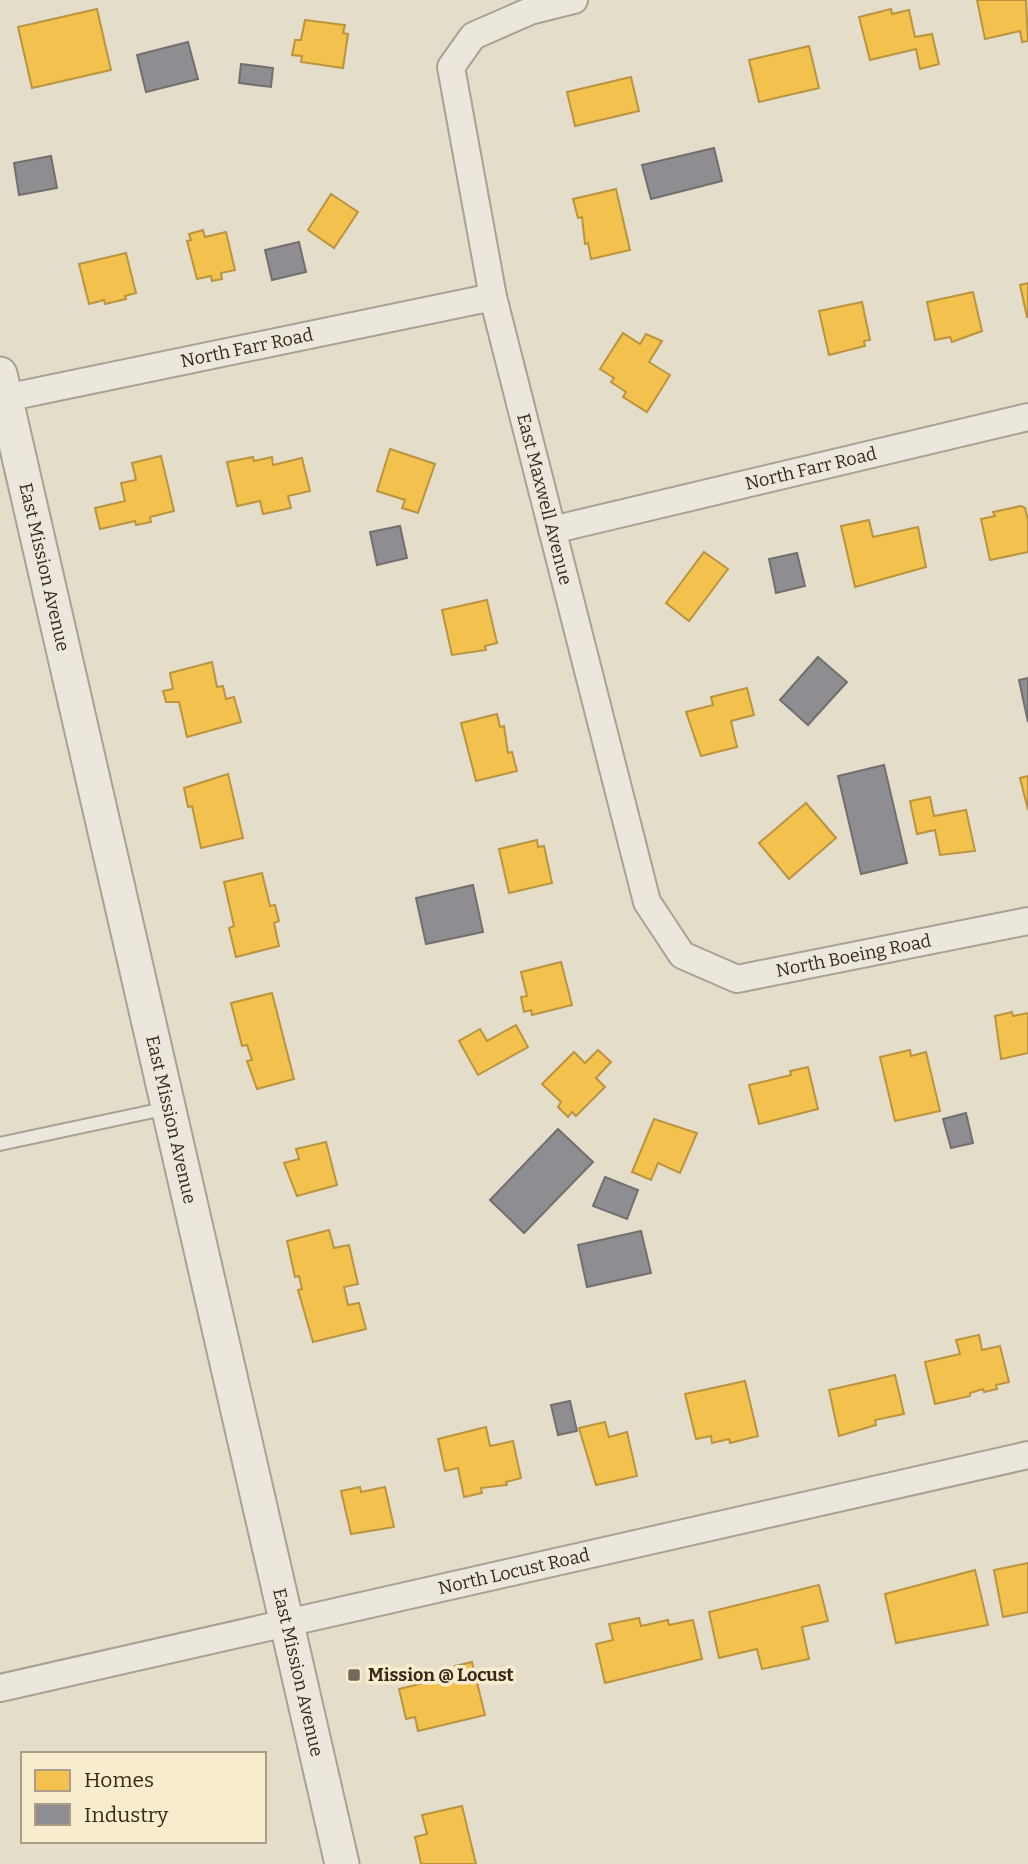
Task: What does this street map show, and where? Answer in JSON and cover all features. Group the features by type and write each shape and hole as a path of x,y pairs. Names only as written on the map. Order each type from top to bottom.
{"street":[{"name":"East Maxwell Avenue","path":"574,0 530,11 473,36 451,67 493,297 647,902 682,955"},
{"name":"North Farr Road","path":"2,390 493,297"},
{"name":"East Mission Avenue","path":"2,390 342,1864"},
{"name":"North Farr Road","path":"552,530 1028,417"},
{"name":"North Boeing Road","path":"682,955 737,979 1028,921"},
{"name":"North Locust Road","path":"0,1688 1028,1455"}],"lane":[{"path":"0,1144 168,1108"}],"building: Homes":[{"path":"977,0 1026,0 1028,41 1022,42 1020,31 985,39"},
{"path":"97,9 111,70 32,88 18,27"},
{"path":"891,9 892,14 909,10 915,37 932,34 939,64 920,69 916,49 870,60 859,17"},
{"path":"305,20 345,25 343,33 348,34 343,68 301,62 302,56 292,55 295,40 301,40"},
{"path":"809,46 819,88 759,102 749,60"},
{"path":"631,77 639,111 575,126 567,92"},
{"path":"616,189 630,250 591,259 588,243 585,244 582,217 578,218 573,199"},
{"path":"331,194 358,212 334,248 308,230"},
{"path":"203,230 205,237 226,232 235,270 221,273 222,279 212,281 211,276 197,279 187,241 191,240 189,234"},
{"path":"126,253 136,293 125,296 126,299 105,304 104,300 89,304 79,264"},
{"path":"1028,283 1028,317 1027,317 1020,285"},
{"path":"973,292 982,331 952,342 950,337 935,340 927,302"},
{"path":"862,302 870,340 864,341 865,346 829,355 819,311"},
{"path":"623,333 640,344 646,334 662,341 649,362 670,375 647,412 623,397 626,392 611,382 614,378 600,369"},
{"path":"390,449 435,464 418,513 402,508 405,500 377,491"},
{"path":"161,456 174,511 150,517 151,522 136,525 135,521 100,529 95,508 125,501 121,483 136,480 132,463"},
{"path":"253,457 254,461 272,457 273,465 302,458 310,491 288,496 291,508 263,514 260,501 237,506 227,462"},
{"path":"1021,506 1025,508 1028,520 1028,552 990,560 981,519 995,516 993,512"},
{"path":"869,520 873,537 918,527 926,567 855,587 841,526"},
{"path":"704,552 728,569 689,621 666,603"},
{"path":"487,600 497,643 485,646 486,650 452,655 442,610"},
{"path":"212,662 217,687 223,686 226,699 234,697 241,722 187,737 179,702 166,702 163,691 173,689 170,673"},
{"path":"747,688 754,715 731,721 737,747 701,756 686,712 713,705 711,697"},
{"path":"497,714 500,727 504,726 508,753 512,752 517,771 476,781 461,723"},
{"path":"228,774 243,838 201,848 192,806 188,807 184,788"},
{"path":"1028,776 1028,810 1020,778"},
{"path":"930,797 934,816 966,810 975,851 940,855 935,830 917,834 910,801"},
{"path":"806,803 836,838 789,879 759,843"},
{"path":"537,840 538,847 544,846 552,883 509,893 499,849"},
{"path":"262,873 270,906 275,905 279,921 274,923 279,946 236,957 229,928 234,926 224,882"},
{"path":"561,962 572,1005 532,1015 531,1010 524,1012 521,997 527,996 521,972"},
{"path":"272,993 294,1079 257,1089 247,1061 252,1060 247,1045 242,1046 231,1003"},
{"path":"1012,1012 1013,1016 1028,1013 1028,1053 1001,1059 995,1016"},
{"path":"516,1025 528,1047 478,1075 459,1041 480,1029 487,1041"},
{"path":"598,1050 611,1062 596,1078 605,1087 576,1116 572,1112 568,1117 558,1107 561,1102 542,1084 574,1052 585,1063"},
{"path":"910,1050 911,1056 926,1052 940,1111 895,1121 880,1057"},
{"path":"808,1067 818,1109 759,1124 749,1085 791,1075 790,1071"},
{"path":"654,1119 697,1133 680,1173 658,1163 651,1180 632,1172"},
{"path":"326,1142 337,1185 297,1196 284,1163 299,1159 296,1149"},
{"path":"329,1230 334,1248 349,1245 358,1284 344,1287 348,1305 359,1303 366,1329 313,1342 298,1290 302,1289 299,1276 295,1277 287,1241"},
{"path":"979,1335 982,1350 1000,1346 1009,1382 996,1385 997,1389 984,1392 983,1389 970,1393 970,1396 935,1404 925,1362 960,1354 956,1340"},
{"path":"895,1375 904,1414 875,1420 876,1425 839,1436 829,1390"},
{"path":"745,1381 758,1436 730,1443 729,1439 712,1443 711,1436 696,1439 685,1394"},
{"path":"605,1422 609,1437 627,1432 637,1476 596,1485 579,1428"},
{"path":"486,1427 490,1446 513,1441 521,1478 506,1482 507,1485 481,1488 482,1493 464,1497 458,1468 445,1471 438,1439"},
{"path":"360,1487 361,1492 385,1487 394,1527 351,1534 341,1491"},
{"path":"1028,1563 1028,1612 1003,1617 994,1570"},
{"path":"975,1570 988,1625 896,1643 885,1594"},
{"path":"819,1585 828,1621 802,1627 809,1659 762,1669 757,1649 719,1658 709,1612"},
{"path":"639,1618 641,1626 668,1620 669,1625 693,1620 702,1659 605,1683 596,1644 613,1640 609,1624"},
{"path":"472,1662 485,1715 418,1731 415,1717 406,1719 399,1689 457,1675 455,1666"},
{"path":"462,1806 476,1864 421,1864 415,1837 427,1834 422,1815"}],"building: Industry":[{"path":"188,42 198,79 146,92 137,55"},
{"path":"241,64 273,68 271,87 239,83"},
{"path":"714,148 722,181 651,199 642,165"},
{"path":"51,156 57,188 19,195 14,163"},
{"path":"299,242 306,272 272,280 265,250"},
{"path":"400,526 407,558 377,565 370,532"},
{"path":"797,553 805,586 776,593 769,559"},
{"path":"818,657 847,682 808,725 780,700"},
{"path":"1028,678 1028,722 1019,680"},
{"path":"884,765 907,863 861,874 838,776"},
{"path":"473,885 483,932 426,944 416,898"},
{"path":"966,1113 973,1143 951,1148 943,1119"},
{"path":"558,1129 593,1162 524,1233 490,1200"},
{"path":"605,1177 638,1190 627,1219 593,1206"},
{"path":"641,1231 651,1273 587,1287 578,1245"},
{"path":"570,1401 577,1431 558,1435 551,1405"}],"place":[{"name":"Mission @ Locust","path":"354,1675"}]}
